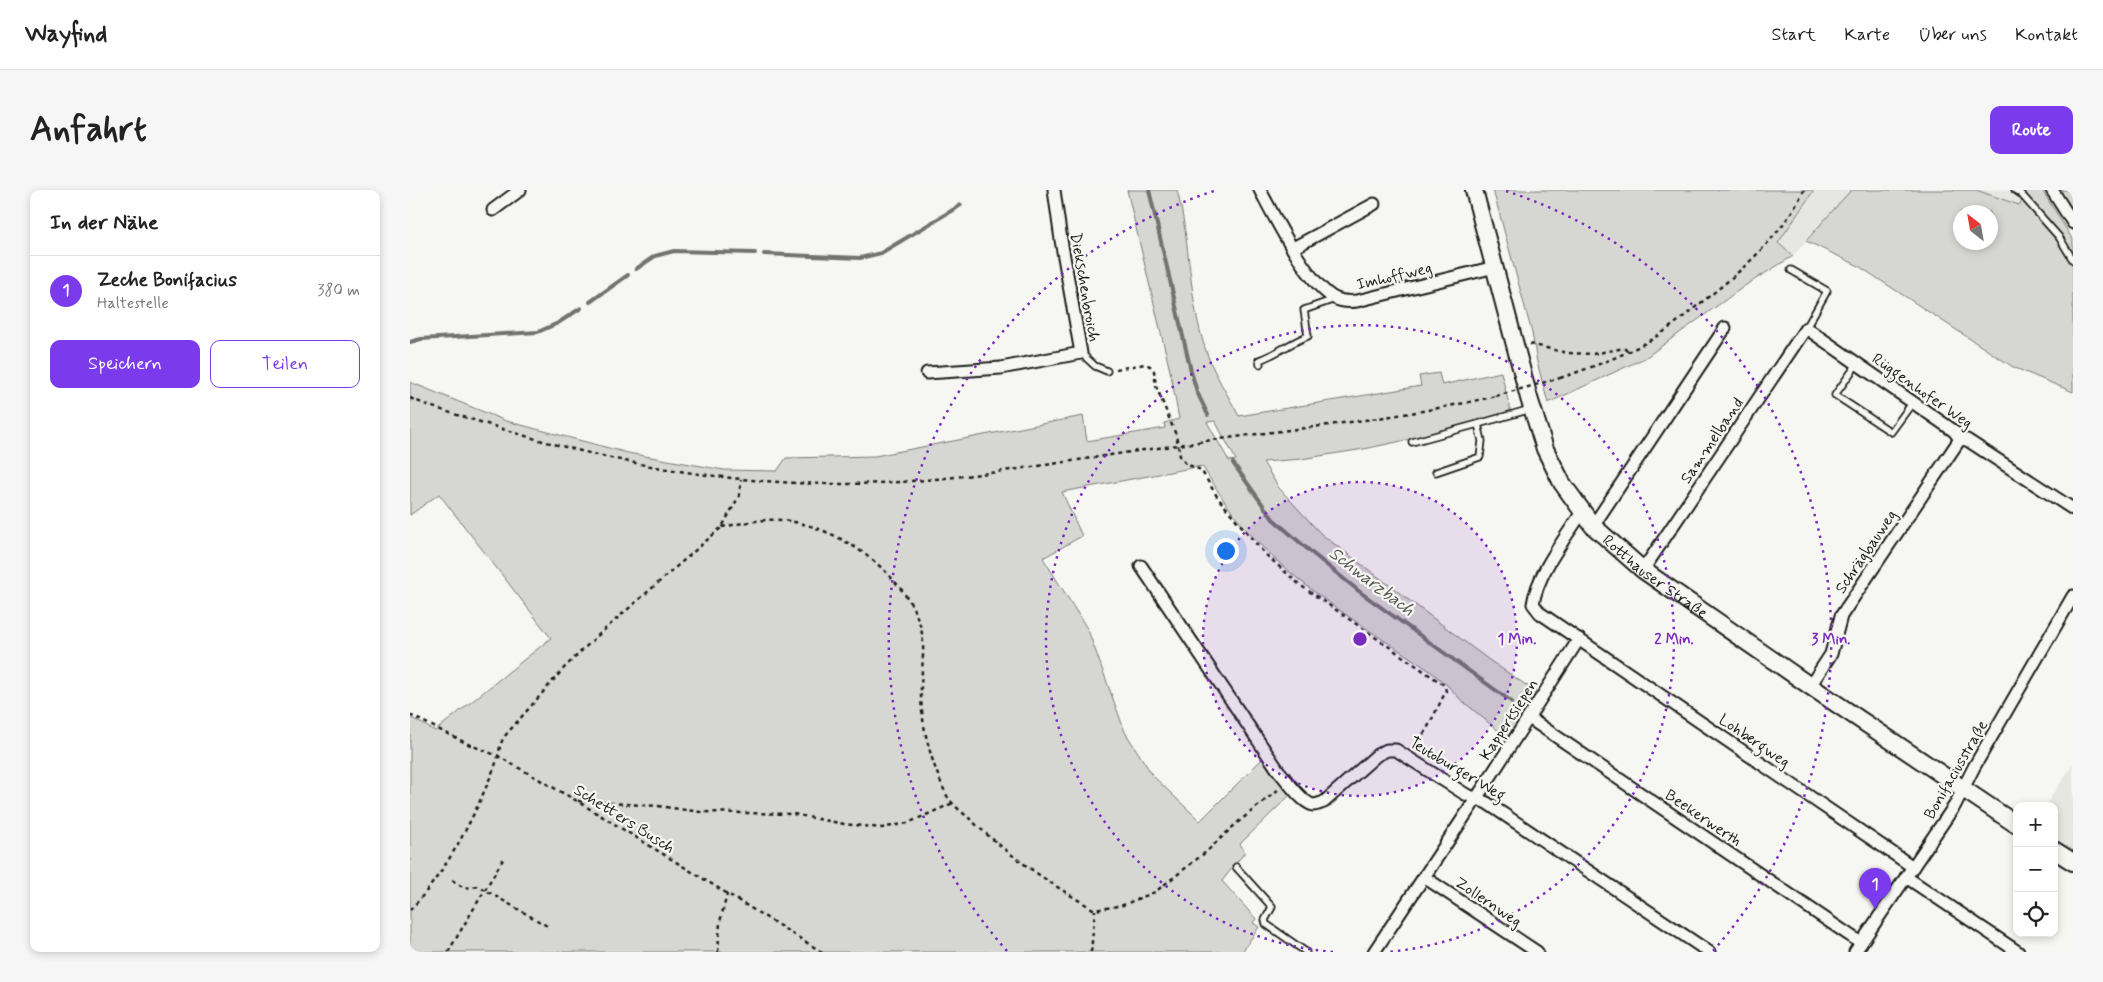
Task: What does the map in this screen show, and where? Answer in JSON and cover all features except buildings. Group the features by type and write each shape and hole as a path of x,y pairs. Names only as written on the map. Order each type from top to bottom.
{"main road":[{"name":"Rotthauser Straße","path":"1474,190 1532,408 1545,449 1562,483 1582,512 1594,526 1642,570 2013,822"},
{"path":"2058,853 2073,862"}],"street":[{"path":"494,210 520,190"},
{"name":"Diekschenbroich","path":"927,373 1001,368 1081,353 1054,190"},
{"path":"1260,190 1293,248 1320,287 1335,299"},
{"path":"2052,190 2073,224"},
{"path":"1293,248 1374,204"},
{"name":"Imhoffweg","path":"1335,299 1342,302 1357,302 1495,267"},
{"path":"1594,526 1724,328"},
{"name":"Rüggenhofer Weg","path":"1806,328 1954,431 1960,439 1967,440 2073,509"},
{"name":"Sammelband","path":"1642,570 1806,328"},
{"name":"Schrägbauweg","path":"1810,686 1831,654 1841,616 1960,439"},
{"path":"1579,639 1540,613 1533,604 1541,577 1582,512"},
{"name":"Teutoburger Weg","path":"1141,566 1287,781 1305,800 1314,805 1324,802 1377,755 1387,750 1396,750 1465,794 1487,803 1709,952"},
{"name":"Bonifaciusstraße","path":"1858,948 1964,790 1974,767 2073,596"},
{"name":"Kappertsiepen","path":"1374,952 1579,639"},
{"name":"Lohbergweg","path":"1579,639 1913,867"},
{"name":"Beekerwerth","path":"1529,718 1858,948"},
{"name":"Zollernweg","path":"1424,877 1537,952"},
{"path":"1906,878 2018,952"}],"lane":[{"path":"2015,190 2021,194 2059,237 2073,260"},
{"path":"1791,270 1827,291 1806,328"},
{"path":"1260,364 1259,360 1278,353 1290,342 1308,336 1304,310 1335,299"},
{"path":"1081,353 1095,366 1107,371"},
{"path":"1857,364 1835,395 1891,432 1913,402"},
{"path":"1412,442 1532,408"},
{"path":"1436,472 1480,457 1482,441 1478,424"},
{"path":"1236,867 1272,908 1265,920 1266,924 1306,952"}],"path":[{"path":"410,398 538,441 638,464 741,480 840,484 968,475 1382,417 1496,396 1560,378 1628,352 1674,324 1733,278 1769,241 1800,200 1804,190"},
{"path":"1514,340 1567,352 1593,354 1624,348 1628,352"},
{"path":"1107,371 1145,364 1150,366 1154,371 1156,386 1176,435 1180,456 1186,464 1201,470 1218,498 1264,553 1300,585 1444,685 1446,690 1444,696 1409,757"},
{"path":"410,910 439,874 458,844 478,805 504,737 565,667 628,608 722,527 739,496 741,480"},
{"path":"722,527 770,520 789,521 834,535 855,547 875,562 905,595 920,625 923,645 921,696 923,723 928,748 947,796 990,838 1033,871 1095,910 1124,905 1156,892 1200,858 1237,822 1287,781"},
{"name":"Schetters Busch","path":"410,715 468,744 498,756 577,801 822,952"},
{"path":"577,801 658,806 700,812 793,814 844,824 882,828 908,823 953,803"},
{"path":"448,952 506,856"},
{"path":"452,880 464,888 478,886 549,927"},
{"path":"718,952 720,922 727,894"},
{"path":"1091,952 1095,910"}],"shaded area":[{"path":"1127,190 1177,190 1182,210 1200,331 1213,368 1239,416 1421,386 1419,376 1439,373 1442,385 1501,372 1511,413 1364,449 1301,459 1263,462 1279,488 1321,534 1489,660 1538,693 1507,738 1430,671 1356,622 1285,568 1243,526 1226,504 1202,466 1062,492 1082,536 1043,558 1088,630 1125,732 1153,776 1200,821 1263,758 1290,795 1240,844 1245,852 1222,881 1256,919 1253,923 1259,927 1242,952 410,952 410,717 435,731 551,638 439,494 410,515 410,382 506,421 628,453 724,470 777,471 786,458 875,456 1083,416 1087,441 1165,428 1164,423 1179,419 1171,375","holes":["1215,421 1236,460 1229,461 1207,422"]},
{"path":"1493,190 1814,190 1778,243 1793,256 1746,285 1645,358 1548,403 1537,362 1532,333"},
{"path":"1814,190 1851,190 1793,256 1778,243"},
{"path":"1851,190 1976,190 2019,205 2028,190 2042,190 2073,240 2073,392 2013,367 1857,265 1806,241"},
{"path":"1976,190 2028,190 2019,205"},
{"path":"2053,190 2073,190 2073,220"},
{"path":"2073,764 2073,859 2058,850 2058,802 2048,802"}],"waterway":[{"name":"Schwarzbach","path":"1149,190 1191,371 1197,392 1208,415"},
{"path":"764,254 860,258 881,253 961,205"},
{"path":"636,269 655,256 674,251 755,253"},
{"path":"590,302 628,275"},
{"path":"410,342 421,339 538,332 558,323 581,308"},
{"name":"Schwarzbach","path":"1233,463 1273,519 1312,553 1360,592 1512,702"}],"place":[{"name":"Zeche Bonifacius","path":"1875,909"}]}
